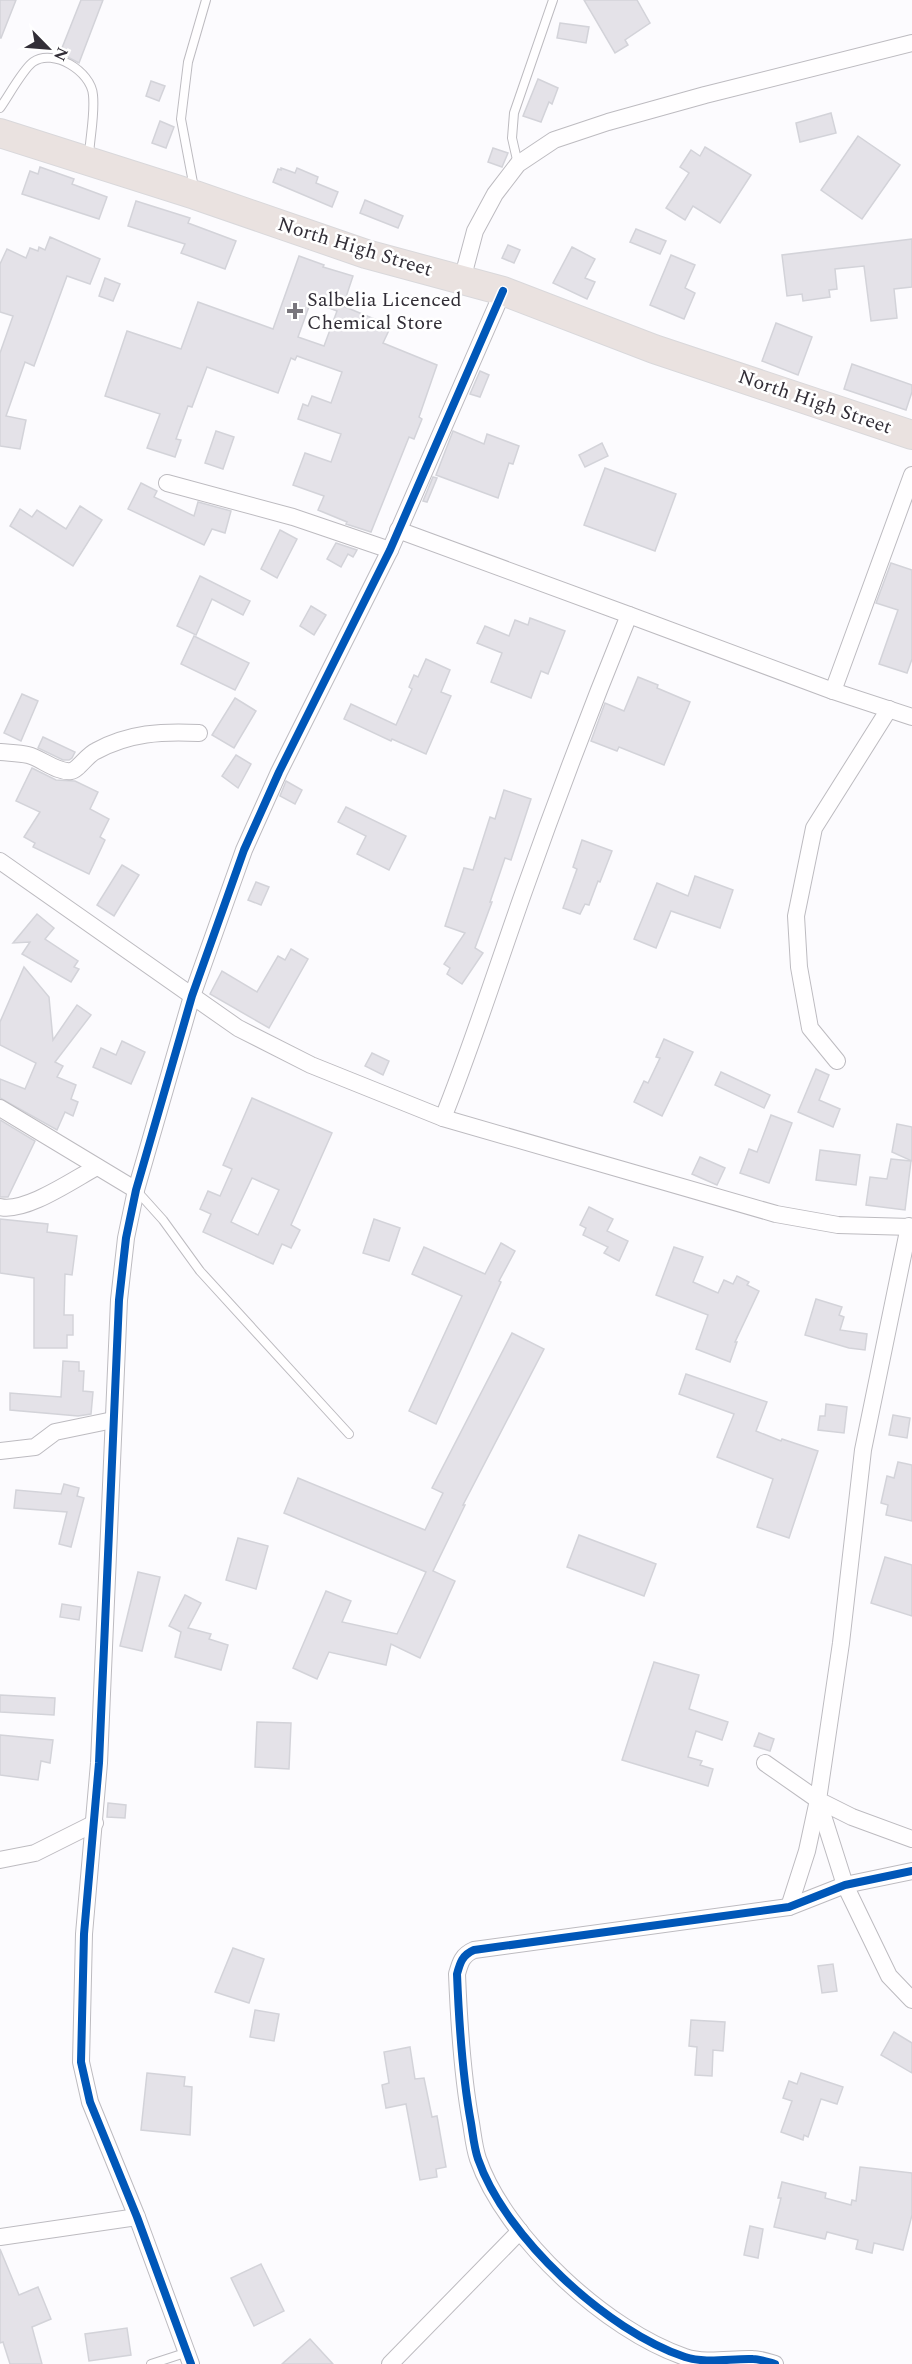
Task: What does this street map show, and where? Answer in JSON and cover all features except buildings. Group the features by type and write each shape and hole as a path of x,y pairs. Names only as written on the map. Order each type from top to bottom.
{"highway":[{"name":"North High Street","path":"0,133 195,195 366,254 503,291 654,349 912,435"}],"street":[{"path":"462,280 475,231 495,194 518,164 554,140 705,94 912,43"},
{"path":"190,2358 137,2217 90,2102 81,2062 84,1934 95,1823 105,1648 119,1300 126,1238 135,1190 192,996 244,850 279,772 390,550 503,291"},
{"path":"833,691 912,475"},
{"path":"167,483 293,516 390,550"},
{"path":"398,530 833,691 912,717"},
{"path":"443,1118 524,890 598,691 629,615"},
{"path":"837,1061 810,1028 799,967 796,916 813,828 889,708"},
{"path":"0,752 27,755 59,769 71,771 78,768 85,758 96,751 144,734 167,731 199,733"},
{"path":"0,861 238,1028 311,1065 443,1118 776,1214 838,1225 911,1226 863,1450 841,1642 818,1800 807,1851 789,1907"},
{"path":"0,1108 135,1190"},
{"path":"0,1207 7,1209 34,1200 97,1167"},
{"path":"0,1451 35,1447 55,1432 113,1420"},
{"path":"765,1763 818,1800 852,1817 912,1839"},
{"path":"818,1800 845,1884 889,1976 912,2000"},
{"path":"0,1860 35,1853 95,1823"},
{"path":"775,2364 755,2359 688,2359 637,2335 556,2274 520,2231 487,2182 477,2156 465,2089 457,1974 460,1962 466,1953 474,1950 789,1907 845,1884 912,1871"},
{"path":"0,2237 137,2217"},
{"path":"390,2364 520,2231"}],"lane":[{"path":"195,195 181,119 188,62 206,0"},
{"path":"518,164 513,138 514,113 553,0"},
{"path":"0,108 33,62 47,57 78,68 88,79 93,94 89,162"},
{"path":"135,1190 163,1220 200,1270 349,1434"},
{"path":"151,2364 190,2358"}],"cycle path":[{"path":"191,2364 137,2217 90,2102 81,2062 84,1934 99,1763 119,1300 126,1238 136,1190 192,996 244,850 279,772 390,550 503,291"},
{"path":"775,2364 756,2359 693,2359 655,2344 624,2326 592,2303 562,2278 535,2249 491,2189 478,2159 463,2068 458,1970 464,1957 474,1950 789,1907 845,1885 912,1871"}],"place":[{"name":"Salbelia Licenced Chemical Store","path":"295,311"}]}
